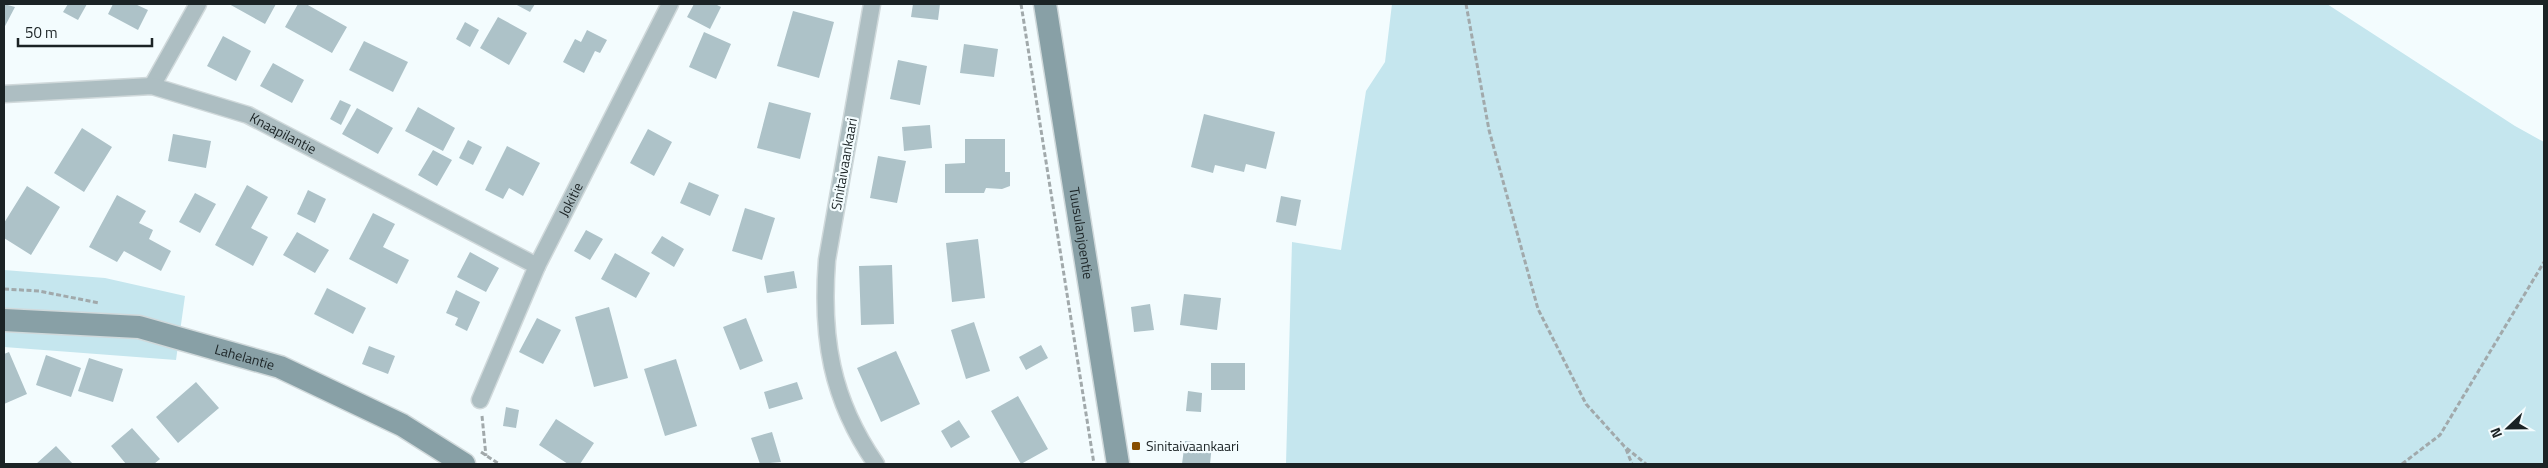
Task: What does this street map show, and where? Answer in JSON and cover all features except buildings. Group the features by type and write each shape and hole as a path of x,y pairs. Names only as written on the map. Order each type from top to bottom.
{"main road":[{"name":"Tuusulanjoentie","path":"1045,4 1118,464"},
{"name":"Lahelantie","path":"4,320 139,327 271,364 402,425 464,464"}],"street":[{"path":"152,86 198,4"},
{"name":"Jokitie","path":"480,400 537,266 670,4"},
{"name":"Sinitaivaankaari","path":"872,4 827,260 824,303 828,350 841,396 866,449 876,464"},
{"name":"Knaapilantie","path":"4,94 152,86 248,115 537,266"}],"path":[{"path":"1021,4 1094,464"},
{"path":"1466,4 1489,130 1538,309 1586,404 1624,446 1646,464"},
{"path":"2402,464 2440,435 2544,262"},
{"path":"480,400 486,456"},
{"path":"1624,446 1632,464"}],"shaded area":[{"path":"1392,4 2327,4 2515,126 2544,142 2544,464 1286,464 1292,242 1341,250 1366,91 1385,62"},
{"path":"4,270 105,278 185,296 176,360 4,347"}],"place":[{"name":"Sinitaivaankaari","path":"1136,446"}]}
